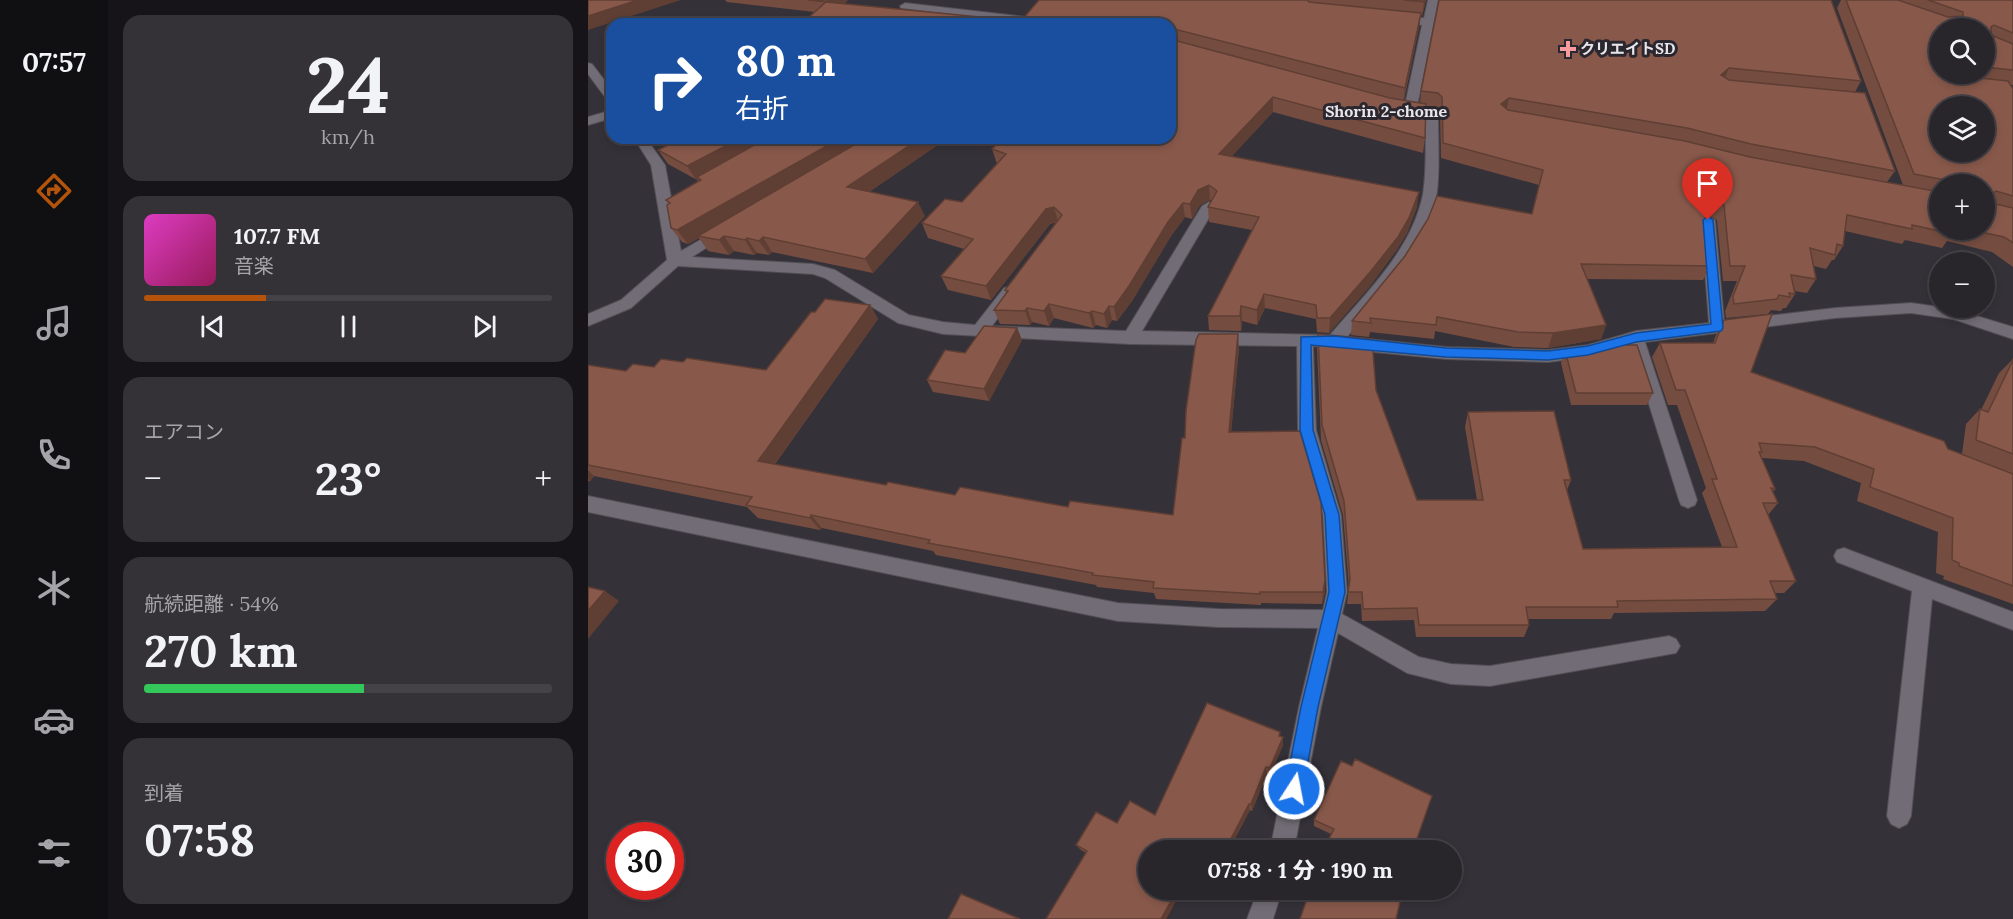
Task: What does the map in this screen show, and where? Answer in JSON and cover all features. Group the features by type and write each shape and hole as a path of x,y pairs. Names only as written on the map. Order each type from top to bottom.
{"street":[{"path":"1410,110 1433,0"},
{"path":"905,6 1018,18"},
{"path":"1385,18 1428,22"},
{"path":"588,66 606,90"},
{"path":"1334,341 1406,250 1422,224 1429,198 1432,113 1393,107"},
{"path":"588,121 606,116"},
{"path":"644,144 658,165 671,203 675,261"},
{"path":"1130,338 1209,206"},
{"path":"1708,220 1717,328"},
{"path":"588,320 626,304 675,261 733,227"},
{"path":"675,261 813,268 830,274 904,319 943,328 979,331 1130,338 1334,341 1446,352 1548,356 1588,351 1636,337 1835,313 1911,308 1954,314 2013,333"},
{"path":"979,331 1015,284"},
{"path":"1636,337 1688,500"},
{"path":"1284,840 1310,707 1337,592 1332,515 1307,430 1305,340"},
{"path":"588,504 1118,612 1218,618 1332,619 1414,666 1451,674 1490,676 1669,646"},
{"path":"1844,556 2013,621"},
{"path":"1899,816 1923,586"},
{"path":"1260,919 1267,900"}],"building":[{"path":"588,0 638,0 588,16"},
{"path":"1039,0 1307,0 1421,13 1405,88 1176,30 1176,18 1024,18"},
{"path":"1439,0 1831,0 1861,81 1729,68 1721,75 1729,80 1865,93 1895,171 1751,144 1687,128 1509,98 1501,104 1508,110 1685,141 1750,157 1929,190 1929,229 1912,225 1912,229 1847,215 1843,246 1837,244 1835,255 1810,248 1816,279 1791,275 1795,294 1789,293 1790,297 1779,295 1777,299 1734,304 1733,296 1745,266 1730,266 1724,205 1714,199 1705,206 1711,266 1581,264 1606,325 1553,333 1518,332 1437,317 1436,325 1370,318 1371,323 1352,321 1405,256 1428,219 1437,196 1532,214 1543,170 1443,143 1442,97 1438,93 1421,91"},
{"path":"1846,0 1898,0 1948,17 1963,16 1963,12 1928,0 2013,0 2013,33 1995,25 1995,18 1929,18 1929,84 1995,84 1995,80 2008,81 2013,89 2013,196 1995,192 1995,174 1929,174 1929,177 1914,174"},
{"path":"826,2 990,18 808,18"},
{"path":"1995,37 2013,44 2013,70 1995,68"},
{"path":"1176,41 1390,98 1426,104 1425,138 1273,97 1219,154 1419,192 1409,218 1398,237 1330,318 1317,318 1316,305 1264,294 1257,310 1241,306 1240,316 1208,316 1259,217 1208,207 1217,191 1209,185 1198,190 1190,204 1183,203 1168,222 1129,286 1114,307 1109,306 1104,314 1049,304 1044,311 1027,308 1025,311 994,310 1008,291 1005,290 1062,215 1054,207 1046,209 986,286 941,276 973,239 922,223 945,199 962,202 1006,154 992,149 997,144 1176,144"},
{"path":"670,144 729,144 687,166 658,150"},
{"path":"756,144 830,144 677,230 671,228 667,205 670,203 666,200 701,180 697,177"},
{"path":"856,144 912,144 847,187 918,202 865,259 763,237 759,241 724,236 719,240 698,236"},
{"path":"1995,204 2013,208 2013,243 2004,237 1995,235"},
{"path":"825,299 870,305 758,461 886,485 888,482 955,495 960,487 1068,507 1070,501 1173,515 1182,438 1185,438 1186,411 1196,340 1199,334 1238,334 1229,432 1300,431 1321,503 1325,580 1323,592 1260,592 1260,594 1153,588 1154,582 1092,575 1093,573 928,543 930,540 811,515 810,518 746,505 752,497 588,465 588,365 626,371 633,364 654,367 661,359 683,362 687,358 766,370 811,312 815,312"},
{"path":"1772,314 1751,372 1944,441 1948,449 2013,474 2013,586 1959,566 1959,563 1952,560 1953,518 1870,487 1874,469 1815,447 1759,443 1762,452 1759,452 1775,489 1771,488 1778,503 1763,503 1796,581 1770,581 1777,599 1617,601 1618,607 1526,607 1529,625 1419,625 1417,608 1363,609 1362,592 1348,592 1350,579 1344,501 1322,425 1318,334 1372,339 1376,390 1417,500 1483,500 1468,412 1554,411 1571,480 1564,480 1583,549 1737,547 1712,479 1717,479 1685,390 1676,390 1660,343 1715,343 1724,320"},
{"path":"984,326 1017,328 984,389 927,380 945,350 965,353"},
{"path":"1612,341 1614,345 1637,345 1653,393 1576,393 1565,350 1593,347"},
{"path":"2013,360 2013,454 1976,440 1980,409 1988,412"},
{"path":"588,587 605,591 588,611"},
{"path":"1207,703 1280,732 1279,736 1283,737 1270,768 1266,767 1251,804 1230,840 1138,840 1138,900 1171,900 1161,919 1046,919 1087,851 1076,845 1096,812 1117,823 1130,801 1155,815"},
{"path":"1355,759 1432,796 1417,840 1328,840 1334,829 1314,820 1341,761 1352,766"},
{"path":"961,894 1020,919 948,919"},
{"path":"1307,900 1396,900 1400,902 1396,919 1300,919"}],"place":[{"name":"クリエイトSD","path":"1568,49"}],"district":[{"name":"Shorin 2-chome","path":"1386,111"}],"route":[{"path":"1294,789 1310,707 1337,592 1332,515 1307,430 1305,340 1446,352 1548,356 1588,351 1636,337 1717,328 1708,220"}]}
